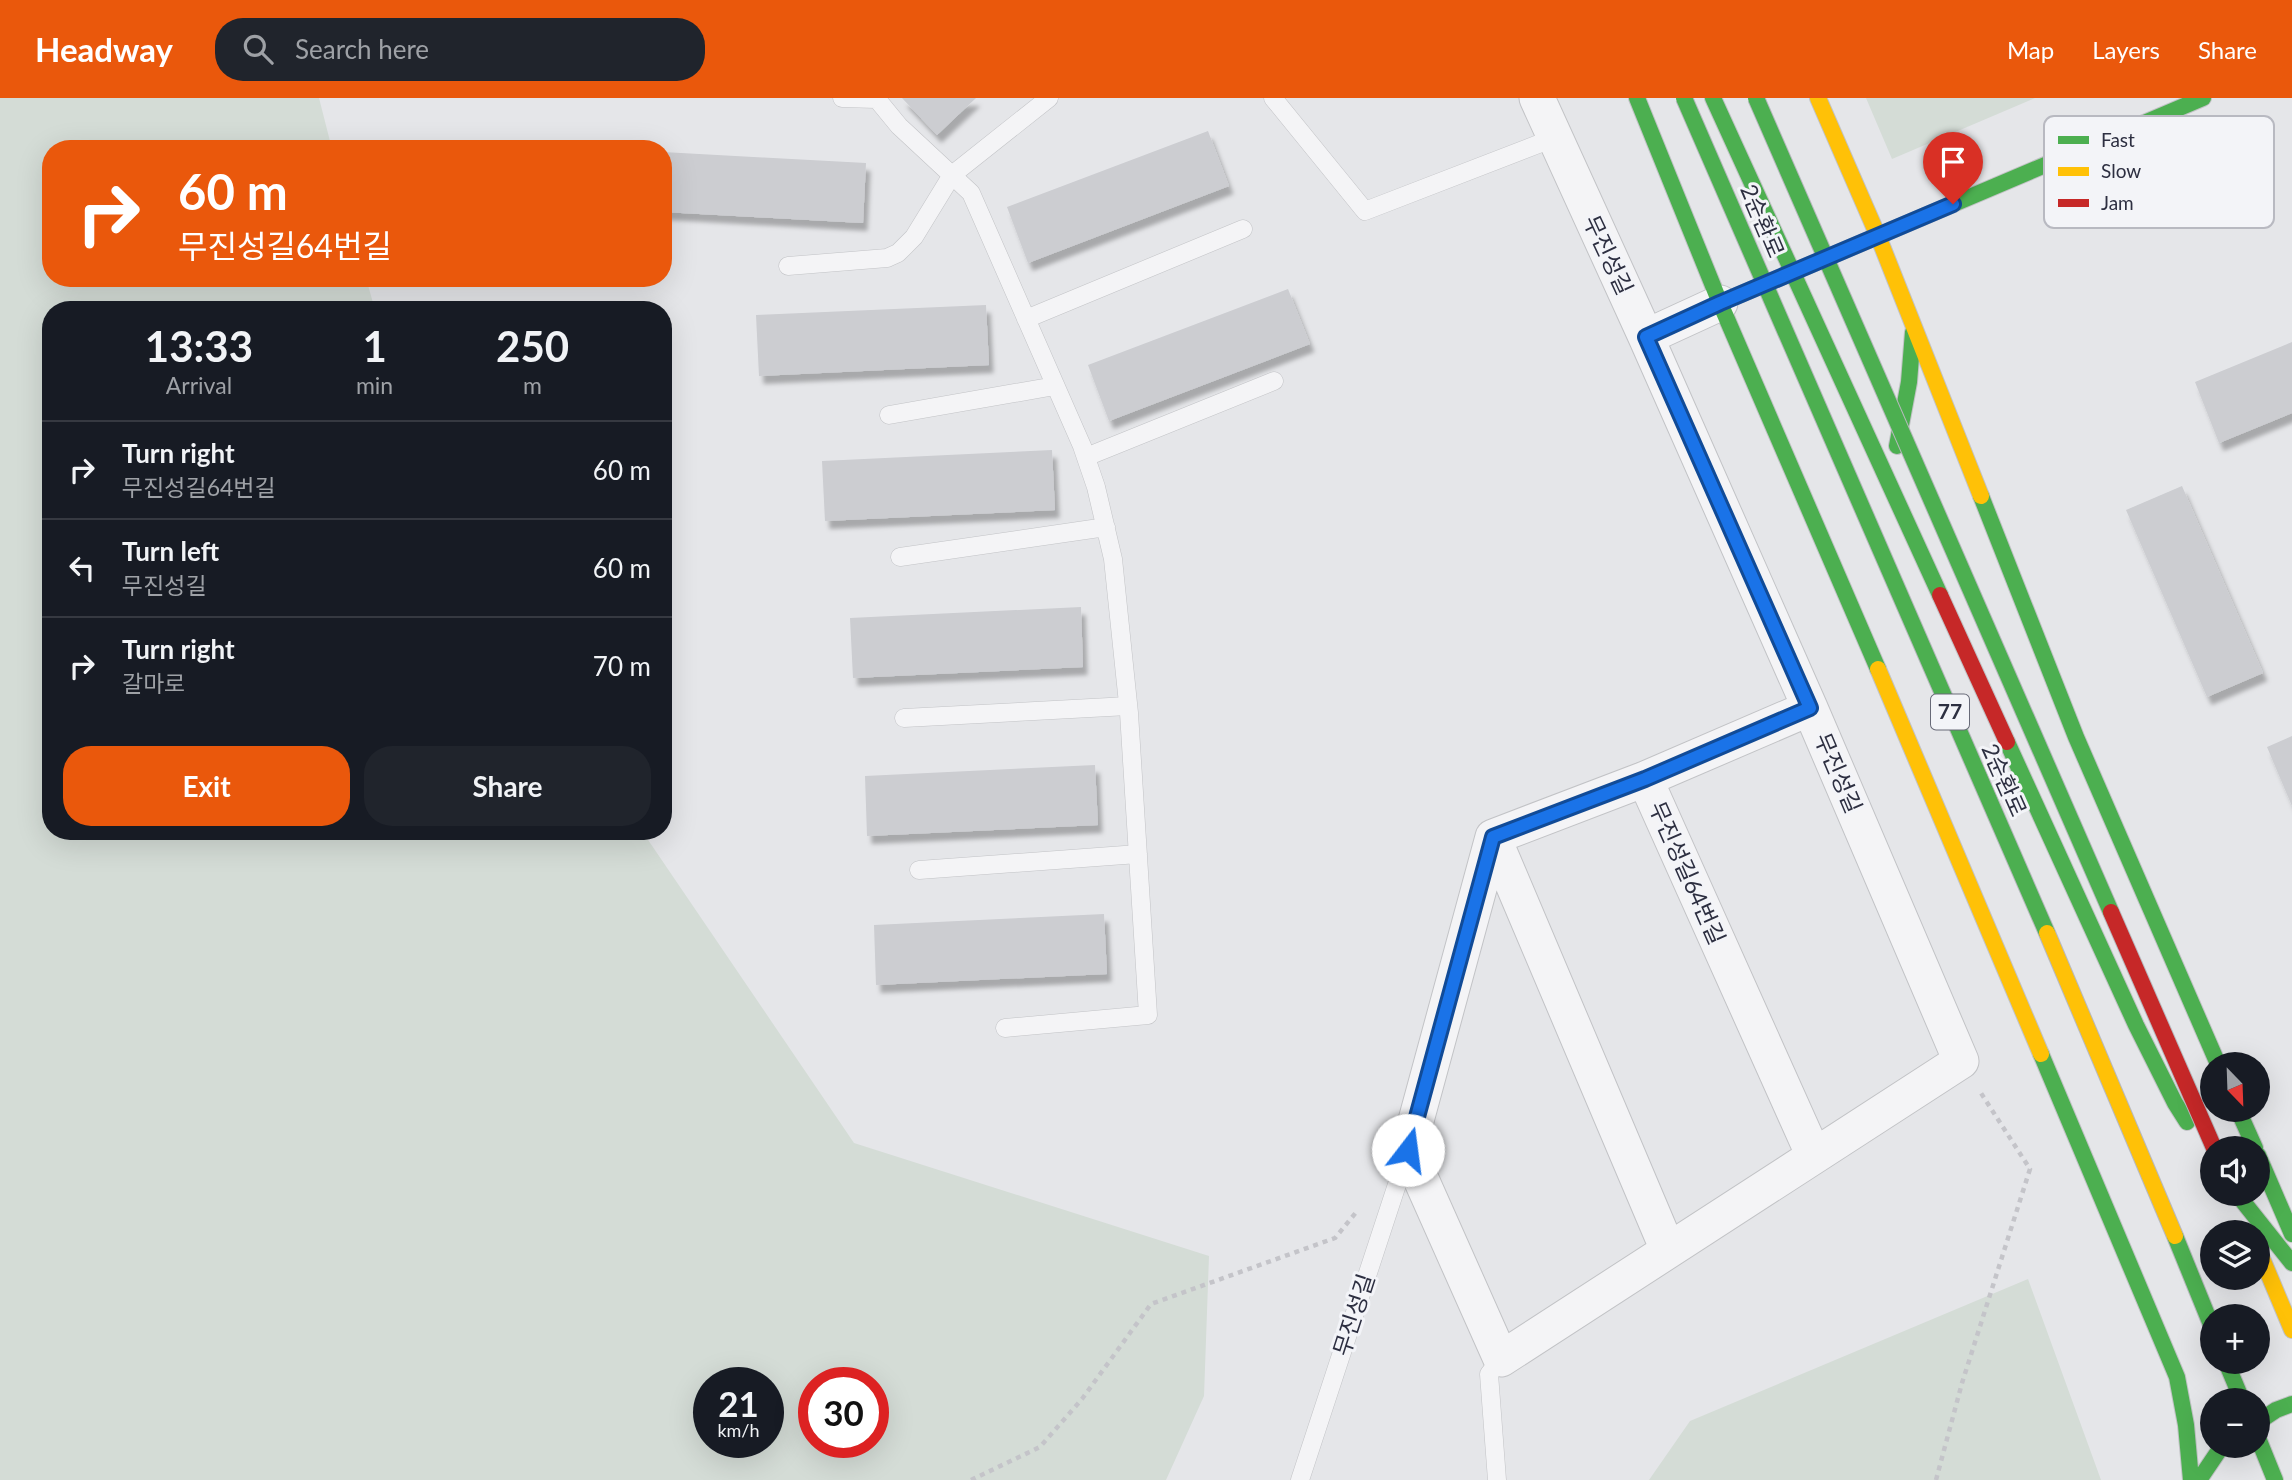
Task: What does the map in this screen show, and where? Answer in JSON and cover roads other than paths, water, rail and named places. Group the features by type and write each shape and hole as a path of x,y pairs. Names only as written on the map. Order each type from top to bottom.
{"main road":[{"path":"1637,98 1720,303 2177,1377 2186,1425 2191,1480"},
{"name":"2순환로","path":"1684,98 2109,1076 2203,1304"},
{"path":"1713,98 2136,1024 2175,1103 2200,1142"},
{"name":"2순환로","path":"1756,98 2209,1136"},
{"path":"1818,98 1878,236 2076,737 2213,1052"},
{"path":"2161,116 2203,98"},
{"path":"1720,303 2044,166"},
{"path":"1901,512 1895,473 1913,352 1913,323"},
{"path":"1941,600 1990,657 2036,695 2076,737"},
{"path":"2270,1183 2292,1234"},
{"path":"2245,1206 2292,1263"},
{"path":"2270,1278 2292,1330"},
{"path":"2270,1414 2292,1404"},
{"path":"2199,1480 2214,1458"},
{"path":"2266,1458 2275,1480"}],"street":[{"name":"무진성길","path":"1537,98 1810,708 1961,1061 1814,1156"},
{"path":"1646,337 1720,303"},
{"name":"무진성길64번길","path":"1493,837 1645,779 1810,708"},
{"name":"무진성길64번길","path":"1645,779 1814,1156"},
{"path":"1493,837 1668,1251"},
{"path":"1493,837 1408,1150 1501,1359 1814,1156"}],"lane":[{"path":"842,98 876,98 899,126 971,193 1086,457 1114,559 1128,706 1148,1015 1004,1028"},
{"path":"788,266 887,258 898,253 915,237 952,175 1049,98"},
{"path":"1273,98 1365,211 1554,138"},
{"path":"1026,319 1243,229"},
{"path":"1086,457 1274,381"},
{"path":"889,415 1055,386"},
{"path":"900,557 1106,527"},
{"path":"904,718 1128,706"},
{"path":"919,870 1138,854"},
{"name":"무진성길","path":"1300,1480 1408,1150"},
{"path":"1497,1480 1489,1374 1501,1359"}]}
